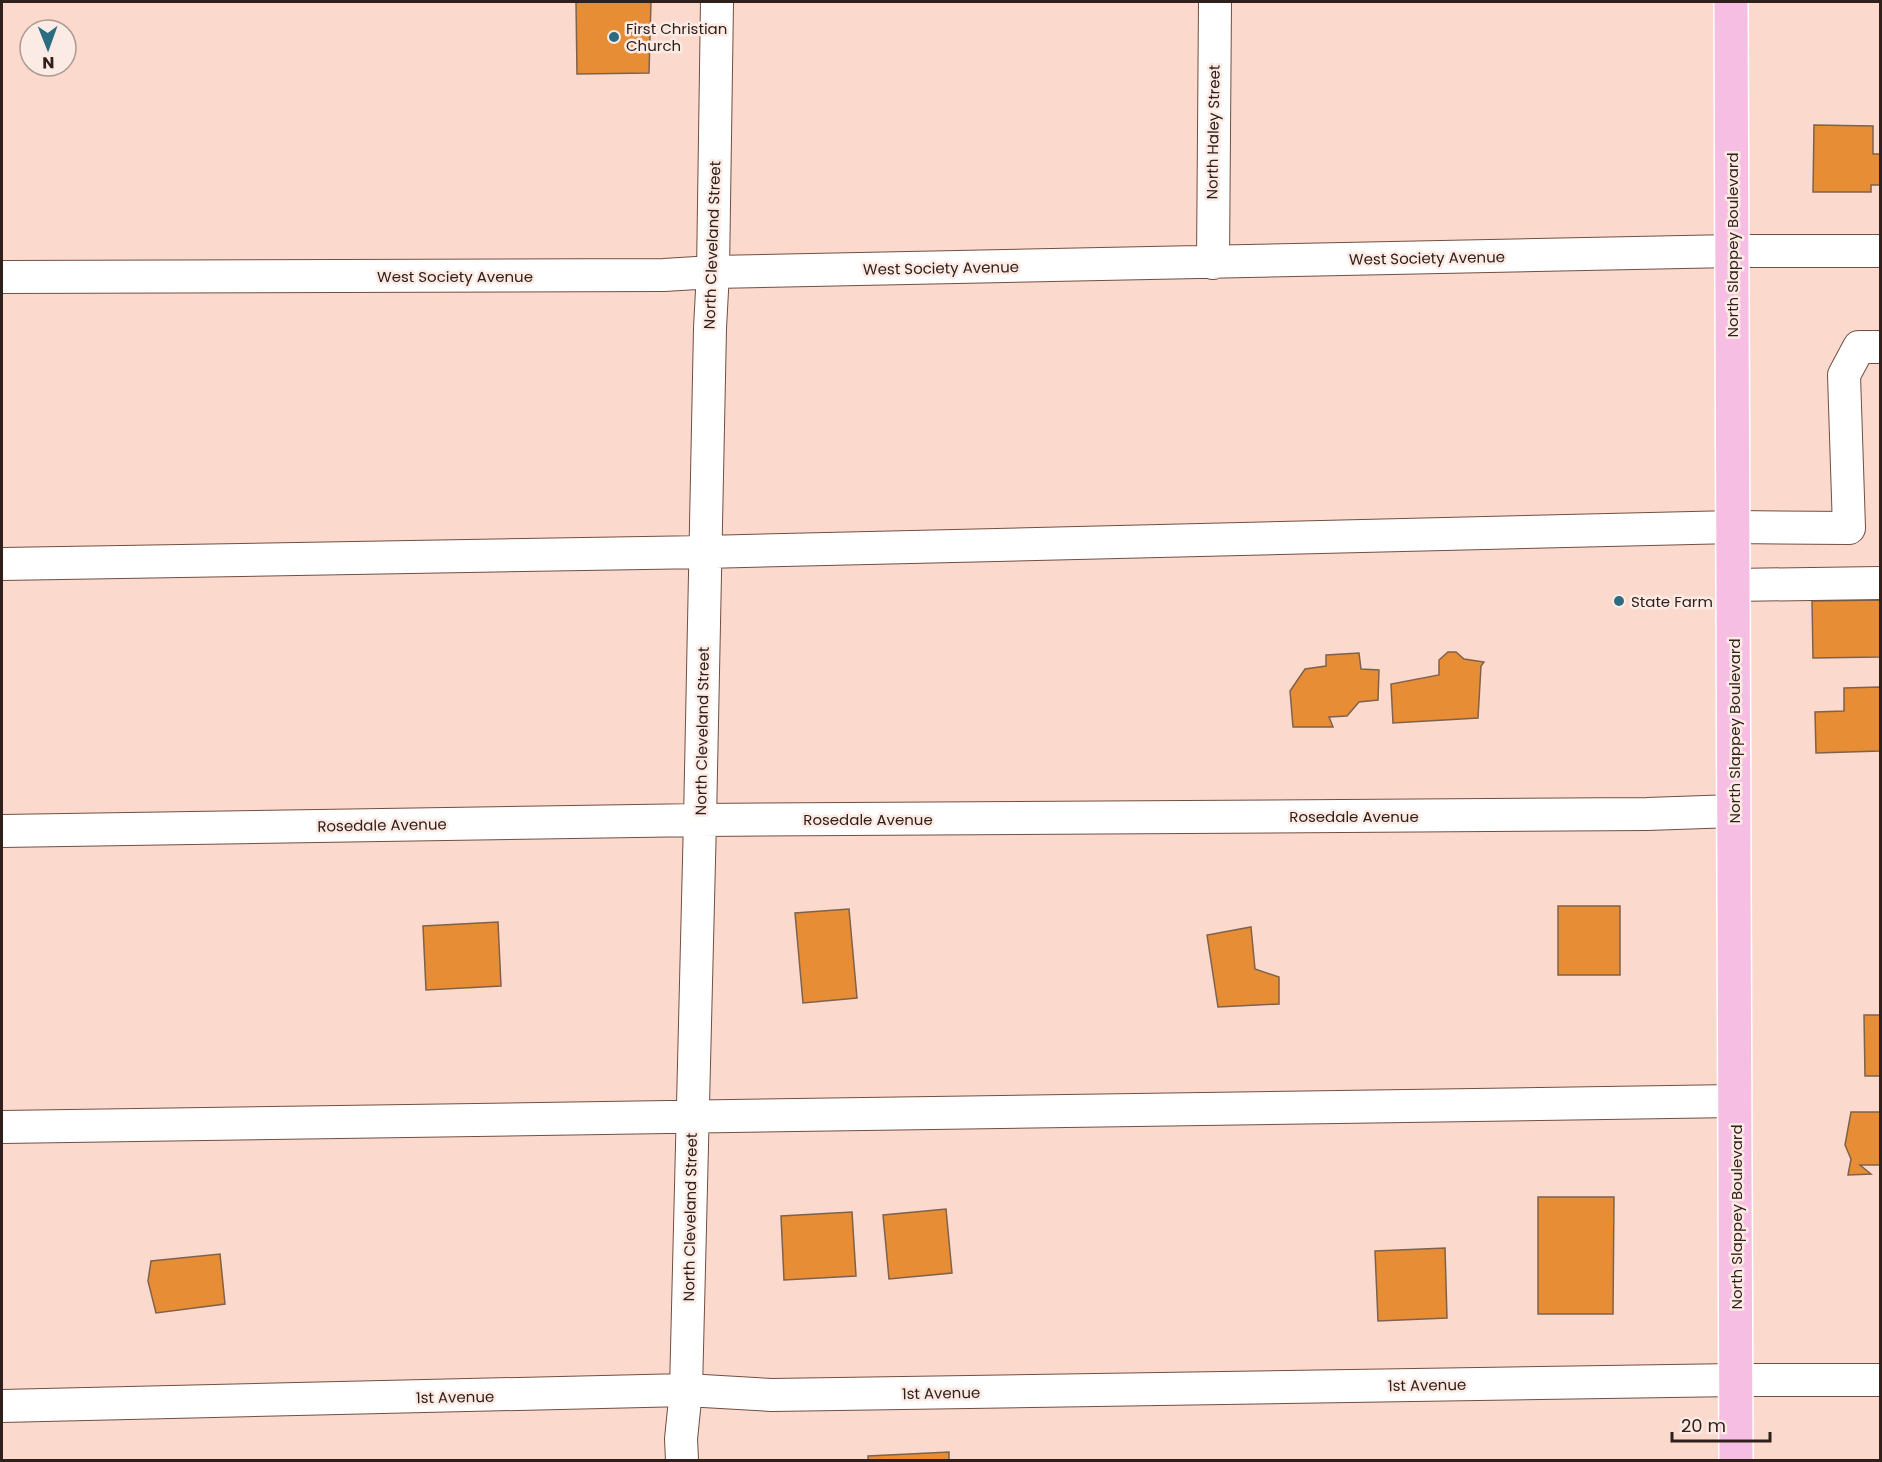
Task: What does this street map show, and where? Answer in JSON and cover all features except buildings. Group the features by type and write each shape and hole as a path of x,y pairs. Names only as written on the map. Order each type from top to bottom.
{"main road":[{"name":"North Slappey Boulevard","path":"1731,2 1736,1461"}],"street":[{"name":"North Cleveland Street","path":"682,1461 693,1117 713,272 717,2"},
{"name":"North Haley Street","path":"1213,263 1215,2"},
{"name":"West Society Avenue","path":"2,277 664,275 713,272 1732,251 1881,251"},
{"path":"2,564 705,552 1734,528 1849,528 1844,375 1859,347 1881,347"},
{"path":"1734,585 1881,583"},
{"name":"Rosedale Avenue","path":"2,831 700,820 1647,814 1734,811"},
{"path":"2,1127 1735,1101"},
{"name":"1st Avenue","path":"2,1406 686,1390 772,1395 1736,1380 1881,1380"}],"place":[{"name":"First Christian Church","path":"614,37"},
{"name":"State Farm","path":"1619,601"}]}
